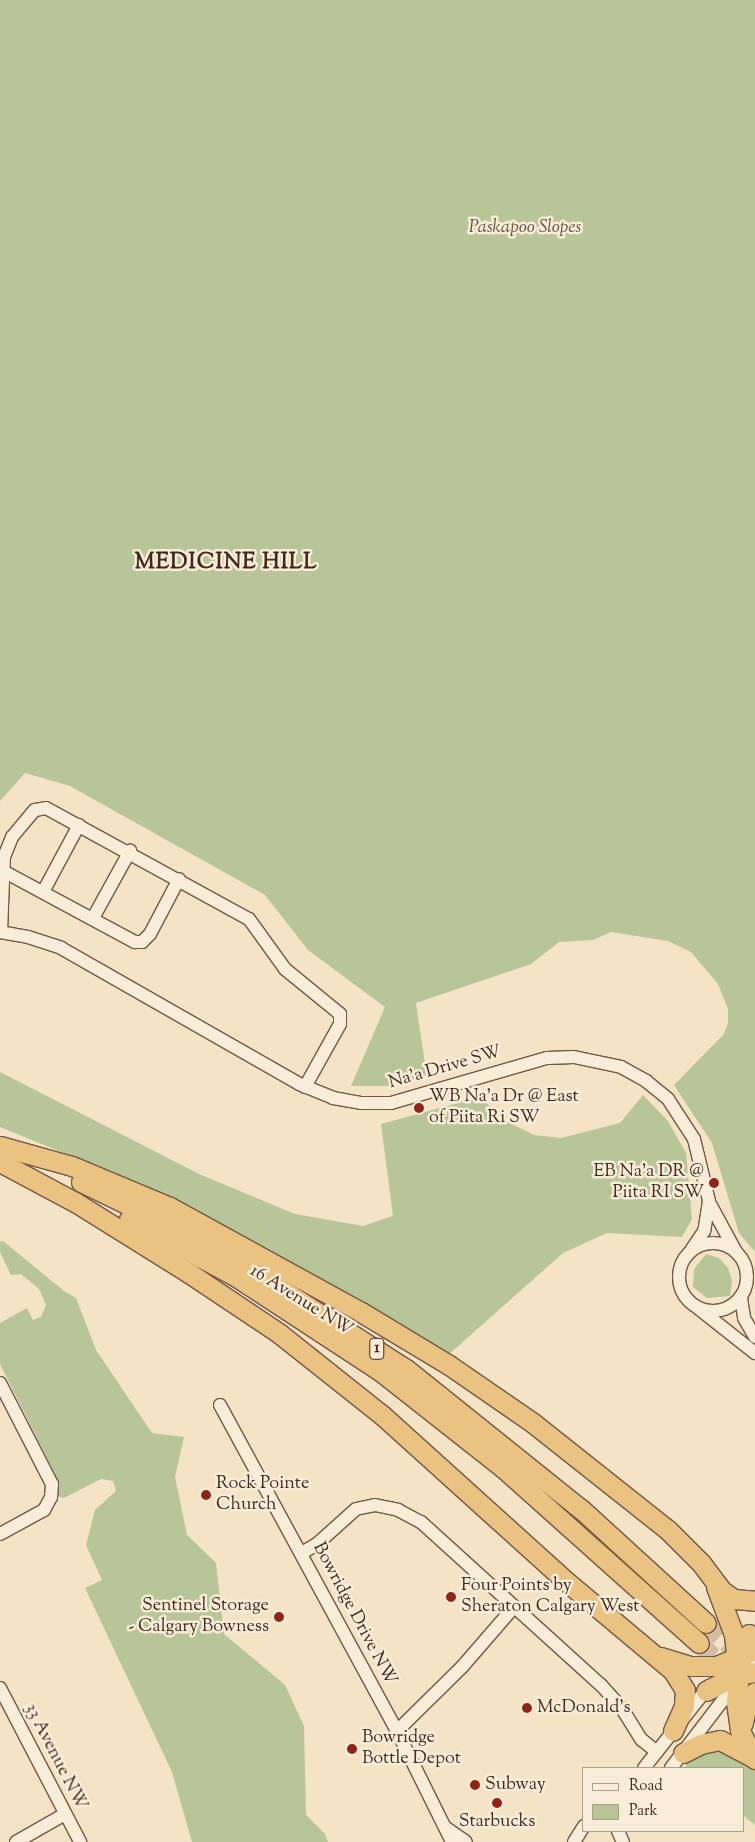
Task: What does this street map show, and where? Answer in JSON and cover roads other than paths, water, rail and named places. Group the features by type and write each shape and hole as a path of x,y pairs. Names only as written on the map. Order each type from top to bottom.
{"highway":[{"path":"0,1147 72,1166 170,1207 318,1286 449,1365 533,1423 610,1481 690,1551 714,1581 734,1599 755,1601"},
{"name":"16 Avenue NW","path":"0,1147 106,1193 192,1236 351,1332 439,1393 536,1470 706,1623"},
{"path":"0,1162 75,1202 189,1272 308,1356 414,1442 561,1577 683,1683 684,1706 673,1731"},
{"name":"16 Avenue NW","path":"0,1162 95,1202 170,1240 242,1281 343,1345 470,1440 699,1643"},
{"path":"714,1581 726,1607 742,1662 738,1719 743,1737 755,1759"},
{"path":"636,1642 676,1663 690,1666 742,1662"},
{"path":"706,1691 742,1662"},
{"path":"743,1737 746,1708 755,1692"},
{"path":"683,1753 701,1744 720,1740 741,1749 755,1759"}],"street":[{"path":"1,932 3,871 12,837 35,810 46,808 130,852 249,919 285,969 340,1014 340,1024 305,1087"},
{"path":"43,892 79,825"},
{"path":"93,918 130,852"},
{"path":"3,871 135,942 142,942 150,934 179,879"},
{"name":"Na'a Drive SW","path":"1,932 28,937 61,948 305,1087 333,1098 362,1103 391,1103 547,1058 574,1057 621,1067 657,1090 683,1118 702,1161 709,1201 739,1255"},
{"name":"Na'a Drive SW","path":"692,1249 704,1231 709,1201"},
{"path":"755,1263 717,1244 692,1249 683,1263 679,1278 685,1296 755,1353"},
{"path":"739,1255 747,1278 744,1318 755,1336"},
{"path":"698,1308 722,1308 747,1290"},
{"path":"0,1383 52,1484 51,1497 44,1510 0,1534"},
{"name":"Bowridge Drive NW","path":"220,1406 302,1553 397,1731 452,1842"},
{"path":"302,1553 317,1544 356,1509 375,1505 398,1510 421,1522 601,1685 621,1707 642,1740 657,1752"},
{"path":"397,1731 462,1667 514,1607"},
{"path":"672,1767 683,1753 742,1662"},
{"name":"33 Avenue NW","path":"0,1688 80,1842"},
{"path":"645,1767 706,1691"},
{"path":"16,1842 65,1814"},
{"path":"444,1826 466,1842"},
{"path":"565,1842 579,1833"}],"tunnel":[{"path":"706,1623 743,1657"},
{"path":"699,1643 732,1674"}],"place":[{"name":"WB Na'a Dr @ East of Piita Ri SW","path":"419,1108"},
{"name":"EB Na'a DR @ Piita RI SW","path":"714,1183"},
{"name":"Rock Pointe Church","path":"206,1495"},
{"name":"Four Points by Sheraton Calgary West","path":"451,1597"},
{"name":"Sentinel Storage - Calgary Bowness","path":"279,1617"},
{"name":"McDonald's","path":"527,1708"},
{"name":"Bowridge Bottle Depot","path":"352,1749"},
{"name":"Subway","path":"475,1785"},
{"name":"Starbucks","path":"497,1803"}],"district":[{"name":"MEDICINE HILL","path":"226,564"}],"park label":[{"name":"Paskapoo Slopes","path":"525,228"}]}
